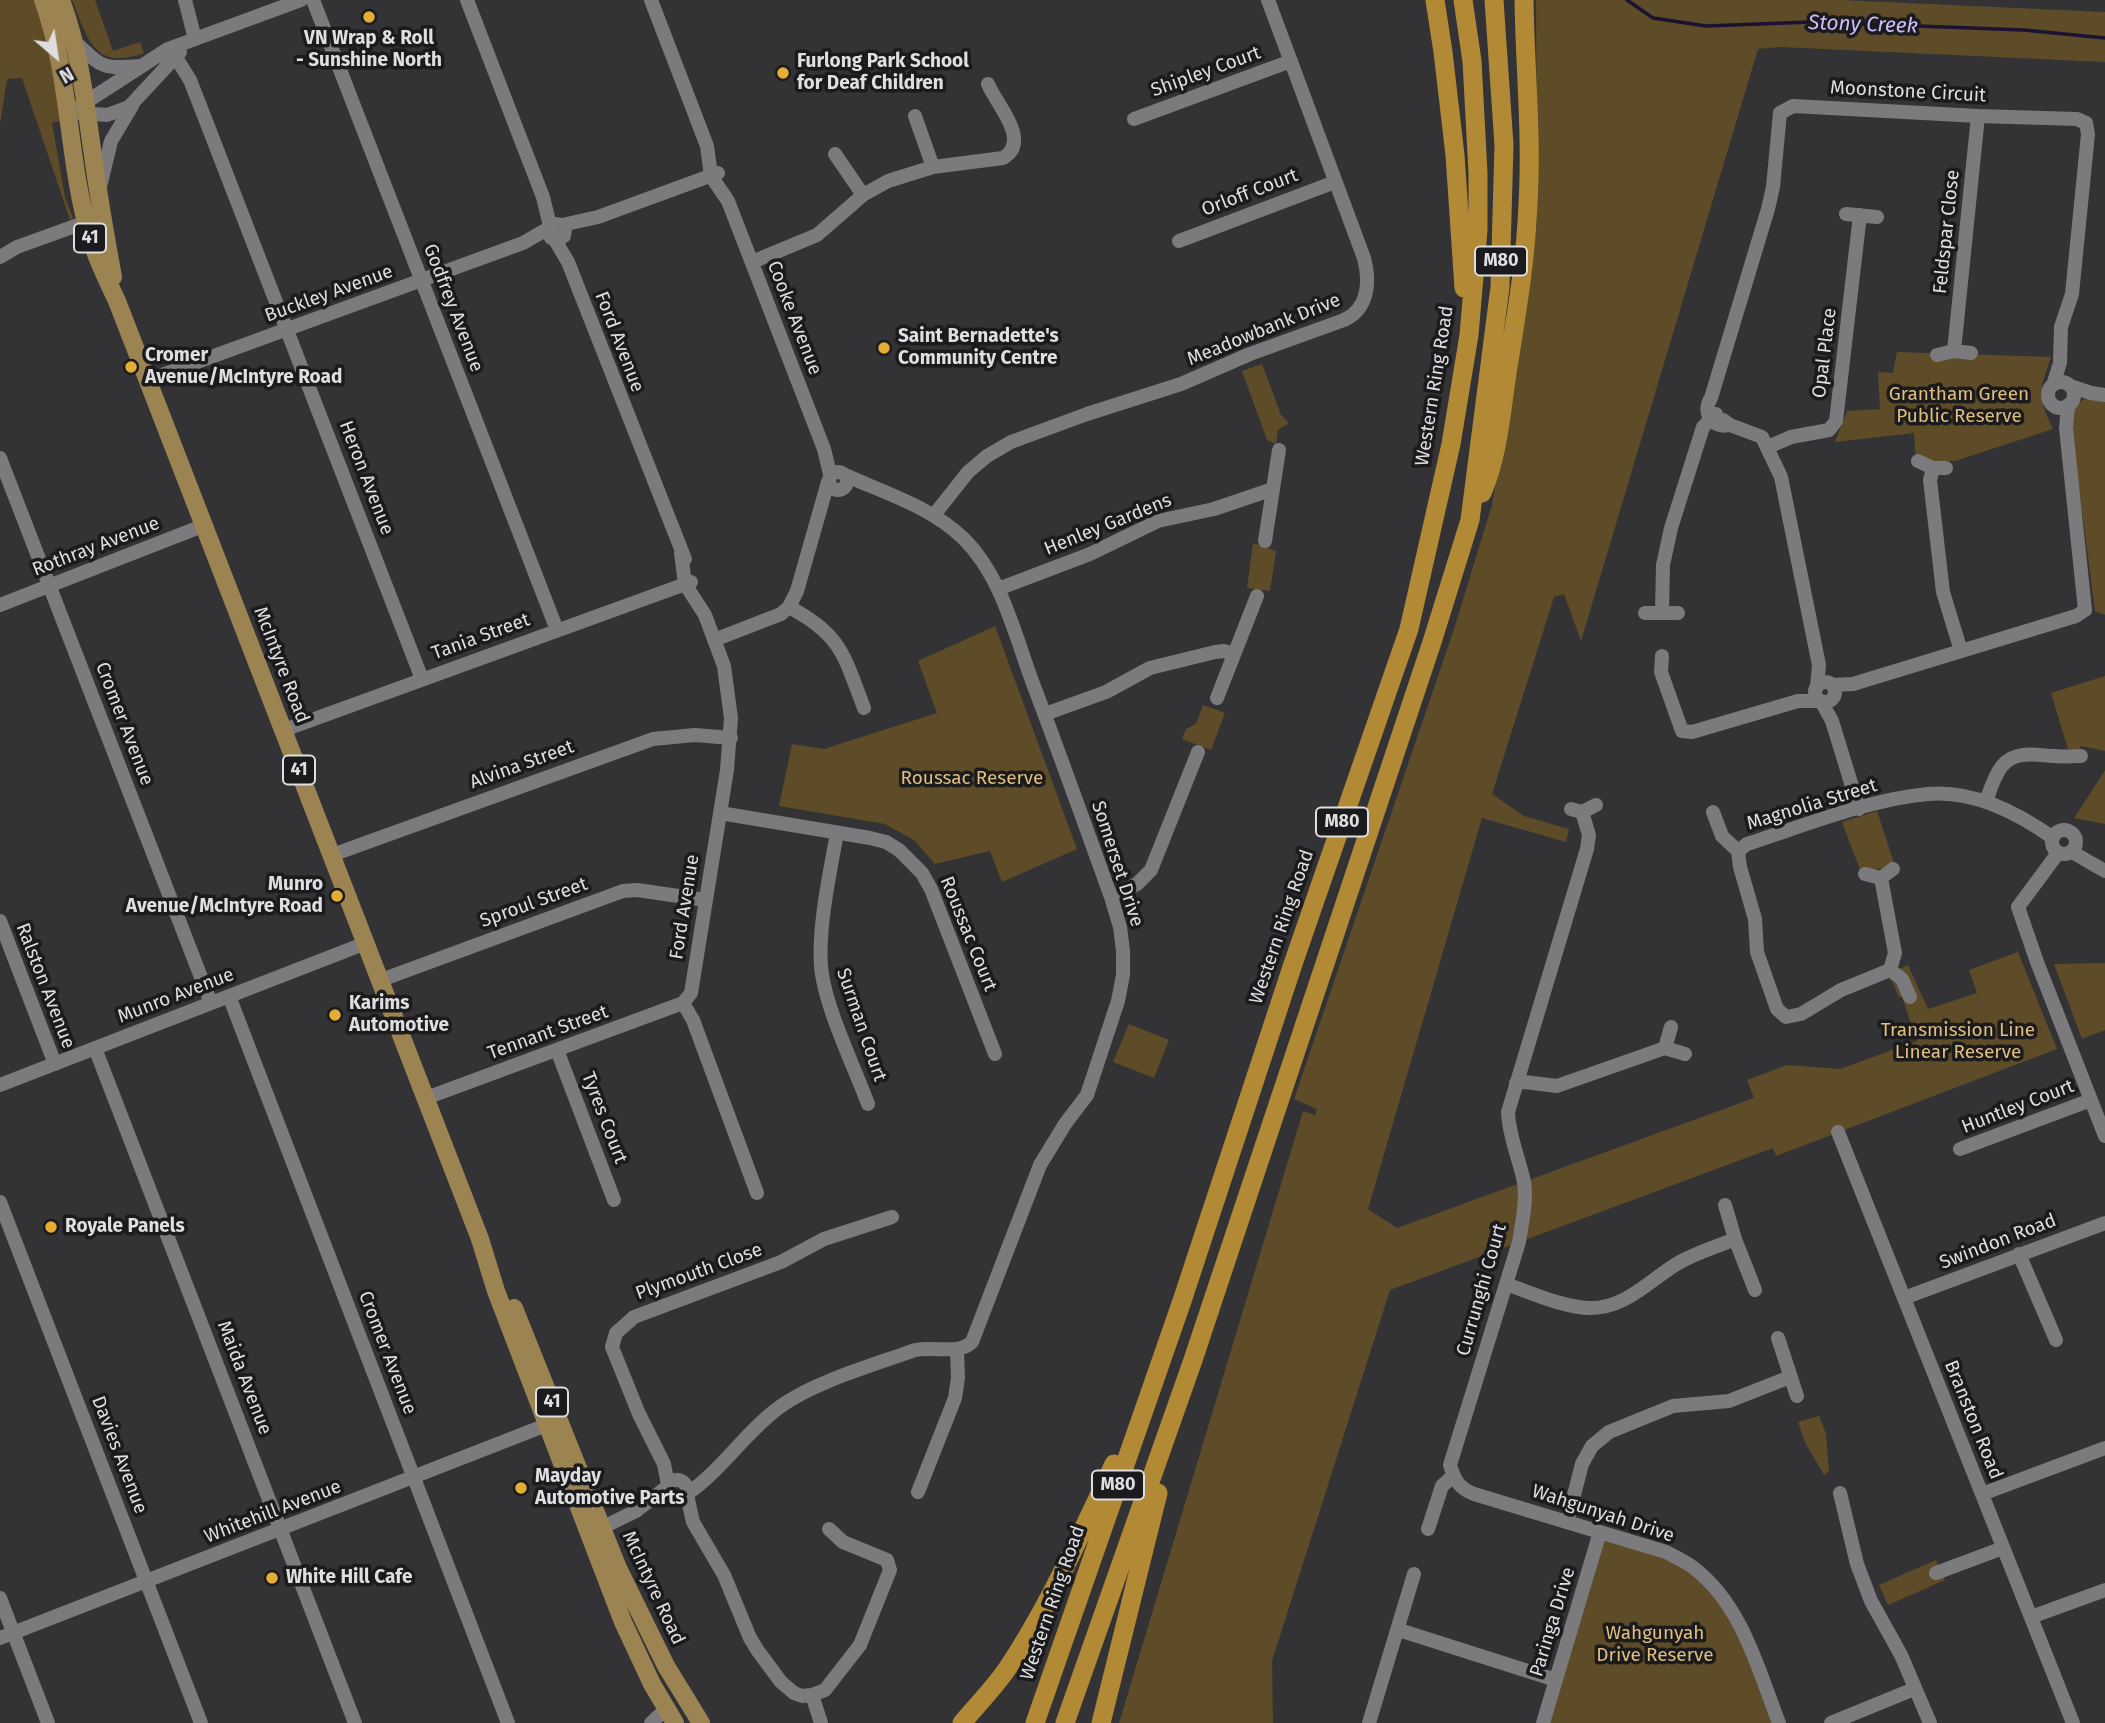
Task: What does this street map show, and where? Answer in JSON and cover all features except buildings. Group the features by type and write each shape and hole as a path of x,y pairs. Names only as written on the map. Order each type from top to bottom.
{"highway":[{"path":"1435,0 1455,155 1469,335"},
{"name":"Western Ring Road","path":"1035,1723 1182,1301 1297,951 1409,629 1451,444 1469,335 1478,230 1478,173 1472,61 1463,0"},
{"name":"M80","path":"1065,1723 1193,1360 1470,520 1500,287 1504,145 1494,0"},
{"path":"1470,520 1489,477 1518,302 1527,216 1529,96 1524,0"},
{"path":"962,1723 1006,1670 1072,1552 1128,1435 1182,1301"},
{"path":"1101,1723 1193,1360"}],"main road":[{"name":"McIntyre Road","path":"43,0 58,49 86,222 100,268 117,301 148,380 480,1239 505,1286 553,1423 595,1531 623,1622 660,1720"},
{"name":"McIntyre Road","path":"61,0 74,41 117,301"},
{"name":"McIntyre Road","path":"595,1531 685,1700 700,1722"},
{"path":"660,1720 685,1700"}],"street":[{"path":"186,0 195,39"},
{"path":"69,112 86,108 169,49 301,0"},
{"name":"Godfrey Avenue","path":"313,0 557,630"},
{"name":"Ford Avenue","path":"467,0 681,553 688,564 688,583 700,595 728,683 731,738 691,993 683,1003"},
{"name":"Cooke Avenue","path":"651,0 707,146 714,155 714,174 726,188 728,201 837,480"},
{"name":"Meadowbank Drive","path":"934,515 968,472 987,456 1011,442 1181,384 1250,354 1352,317 1362,306 1367,268 1268,0"},
{"path":"98,195 110,144 132,104 164,67 195,39"},
{"path":"74,41 97,62 107,67 119,69 144,66"},
{"name":"Heron Avenue","path":"176,56 190,80 422,679"},
{"name":"Shipley Court","path":"1134,119 1291,61"},
{"name":"Heron Avenue","path":"164,67 180,78 196,96"},
{"path":"752,262 817,235 863,195 888,181 933,167 1003,158 1012,151 1012,125 988,84"},
{"path":"86,108 111,114 132,104"},
{"name":"Moonstone Circuit","path":"1713,417 1711,398 1773,187 1778,122 1783,110 1793,106 2077,119 2086,123 2088,134 2072,294 2061,327 2060,363 2064,385"},
{"path":"915,116 933,167"},
{"name":"Feldspar Close","path":"1954,351 1978,116"},
{"path":"835,154 863,195"},
{"name":"Buckley Avenue","path":"148,380 714,174"},
{"name":"Orloff Court","path":"1179,241 1335,182"},
{"name":"Opal Place","path":"1768,447 1791,437 1829,430 1836,421 1853,215 1878,216"},
{"path":"0,257 18,247 86,222"},
{"path":"1937,355 1954,351 1970,353"},
{"path":"1663,653 1661,672 1682,730 1692,732 2076,616 2085,610 2066,428 2074,392 2064,385"},
{"path":"2066,428 2049,395 2064,385 2098,394"},
{"path":"2053,404 2061,407 2098,394"},
{"path":"1662,612 1663,565 1671,528 1703,427 1713,417 1762,437 1781,477 1825,693 1858,809"},
{"path":"1265,541 1279,450"},
{"name":"Cromer Avenue","path":"0,458 211,1003"},
{"path":"1918,461 1939,468 1930,480 1943,592 1961,651"},
{"path":"714,640 768,620 789,607 797,591 822,508 837,480"},
{"name":"Somerset Drive","path":"837,480 872,487 918,506 934,515 973,549 998,589 1120,927 1123,975 1118,1002 1087,1095 1049,1147 972,1342 969,1346 957,1350"},
{"name":"Henley Gardens","path":"998,589 1090,554 1158,522 1214,509 1273,489"},
{"name":"Rothray Avenue","path":"0,605 205,526"},
{"name":"Tania Street","path":"284,730 688,583"},
{"path":"1217,698 1257,596"},
{"path":"789,607 823,628 834,640 847,663 864,708"},
{"path":"1645,613 1678,612"},
{"path":"1045,714 1106,691 1150,668 1215,652 1234,654"},
{"name":"Alvina Street","path":"332,855 653,739 695,735 731,738"},
{"path":"1111,897 1137,884 1151,870 1198,752"},
{"path":"1986,802 1999,771 2007,760 2036,753 2081,756"},
{"name":"Magnolia Street","path":"1890,970 1841,990 1801,1014 1786,1017 1777,1009 1757,952 1755,919 1738,851 1747,844 1858,809 1930,794 1986,802 2008,811 2053,838"},
{"name":"Currunghi Court","path":"1428,1529 1442,1486 1453,1476 1450,1465 1519,1242 1524,1210 1524,1184 1508,1132 1508,1112 1587,849 1589,835 1583,809"},
{"path":"1713,812 1722,836 1738,851"},
{"name":"Roussac Court","path":"720,813 886,842 912,861 931,889 995,1054"},
{"path":"2105,871 2065,852 2053,846 2053,838 2059,832 2071,832 2076,843 2065,852 2018,907 2105,1136"},
{"name":"Surman Court","path":"837,833 821,939 821,968 827,997 868,1104"},
{"path":"1865,874 1887,873 1895,953 1890,970 1902,979 1910,998"},
{"name":"Sproul Street","path":"381,980 623,891 637,890 706,900"},
{"name":"Ralston Avenue","path":"0,921 55,1064"},
{"name":"Munro Avenue","path":"0,1085 366,943"},
{"name":"Cromer Avenue","path":"229,996 508,1723"},
{"path":"683,1003 694,1020 757,1193"},
{"name":"Tennant Street","path":"426,1098 683,1003"},
{"path":"1665,1048 1671,1027"},
{"name":"Maida Avenue","path":"96,1048 355,1723"},
{"path":"1516,1083 1557,1086 1665,1048 1685,1054"},
{"name":"Tyres Court","path":"557,1050 614,1200"},
{"name":"Huntley Court","path":"1960,1149 2091,1100"},
{"name":"Branston Road","path":"1838,1132 2073,1723"},
{"name":"Davies Avenue","path":"0,1202 201,1723"},
{"path":"1724,1205 1755,1290"},
{"name":"Plymouth Close","path":"677,1490 639,1414 612,1347 616,1333 623,1324 634,1317 781,1262 824,1239 892,1217"},
{"name":"Swindon Road","path":"1904,1298 2105,1223"},
{"path":"1506,1284 1566,1304 1591,1308 1621,1302 1676,1264 1735,1239"},
{"path":"2019,1254 2056,1340"},
{"path":"1778,1338 1797,1396"},
{"path":"595,1531 718,1466 772,1413 806,1392 915,1350 936,1347 957,1350 958,1378 955,1398 918,1492"},
{"path":"1567,1522 1582,1464 1592,1446 1609,1432 1673,1406 1728,1401 1790,1377"},
{"name":"Whitehill Avenue","path":"7,1635 553,1423"},
{"path":"1982,1494 2105,1448"},
{"name":"Wahgunyah Drive","path":"1453,1476 1461,1488 1475,1494 1666,1552 1692,1567 1712,1584 1738,1622 1779,1723"},
{"path":"677,1490 724,1575 750,1638 787,1688 803,1696 825,1690 860,1645 890,1570 889,1563 883,1558 844,1542 829,1529"},
{"path":"1840,1493 1861,1575 1871,1601 1901,1655 1930,1723"},
{"name":"Paringa Drive","path":"1542,1723 1601,1532"},
{"path":"1936,1573 2003,1548"},
{"path":"1370,1723 1414,1573"},
{"path":"2031,1617 2105,1590"},
{"path":"0,1598 7,1635 48,1723"},
{"path":"1399,1630 1556,1680"},
{"path":"1831,1723 1914,1689"},
{"path":"812,1695 821,1723"}],"green space":[{"path":"0,0 36,0 44,21 61,121 52,123 65,197 73,218 70,220 22,78 7,79 0,124"},
{"path":"72,0 95,0 113,51 140,42 144,53 114,58 103,54 89,39"},
{"path":"1536,0 1841,0 2105,12 2105,62 1780,47 1758,49 1581,641 1564,594 1554,597 1492,794 1524,816 1569,829 1566,842 1482,818 1368,1209 1397,1228 1754,1098 1747,1080 1787,1065 1840,1069 1917,1041 1902,997 1899,997 1889,974 1908,965 1928,1009 1977,993 1969,970 2018,952 2057,1049 1776,1156 1773,1148 1390,1290 1272,1661 1273,1723 1119,1723 1303,1111 1315,1115 1317,1109 1294,1099 1454,629 1492,505 1527,307 1537,221"},
{"name":"Grantham Green Public Reserve","path":"1897,352 2051,357 2042,386 2042,401 2053,429 1955,461 1916,461 1914,433 1835,442 1847,411 1880,409 1878,372 1893,373"},
{"path":"1262,364 1281,415 1289,423 1278,430 1276,444 1267,440 1242,371"},
{"path":"2084,399 2105,400 2105,615 2095,611 2070,419 2074,407"},
{"path":"1253,543 1276,551 1270,591 1247,588"},
{"name":"Roussac Reserve","path":"995,626 1077,849 1002,882 990,851 935,864 914,840 885,824 779,806 792,744 824,749 937,713 918,661"},
{"path":"2105,676 2105,751 2081,746 2079,749 2068,749 2051,693"},
{"path":"1203,705 1225,713 1211,750 1182,739 1186,729 1196,724"},
{"path":"2105,770 2105,824 2074,818 2104,772"},
{"path":"1877,811 1895,866 1861,872 1842,822"},
{"name":"Transmission Line Linear Reserve","path":"2105,963 2105,1030 2082,1039 2054,964"},
{"path":"1129,1024 1169,1040 1154,1078 1113,1062"},
{"path":"1819,1416 1826,1433 1829,1471 1824,1475 1805,1442 1798,1422"},
{"name":"Wahgunyah Drive Reserve","path":"1605,1537 1669,1558 1712,1589 1741,1639 1772,1723 1550,1723"},
{"path":"1936,1560 1945,1580 1888,1605 1879,1585"}],"waterway":[{"name":"Stony Creek","path":"1627,0 1653,18 1706,26 1811,22 2024,30 2105,38"}],"place":[{"name":"VN Wrap & Roll - Sunshine North","path":"369,17"},
{"name":"Furlong Park School for Deaf Children","path":"783,73"},
{"name":"Saint Bernadette's Community Centre","path":"884,348"},
{"name":"Cromer Avenue/McIntyre Road","path":"131,367"},
{"name":"Munro Avenue/McIntyre Road","path":"337,896"},
{"name":"Karims Automotive","path":"335,1015"},
{"name":"Royale Panels","path":"51,1227"},
{"name":"Mayday Automotive Parts","path":"521,1488"},
{"name":"White Hill Cafe","path":"272,1578"}]}
